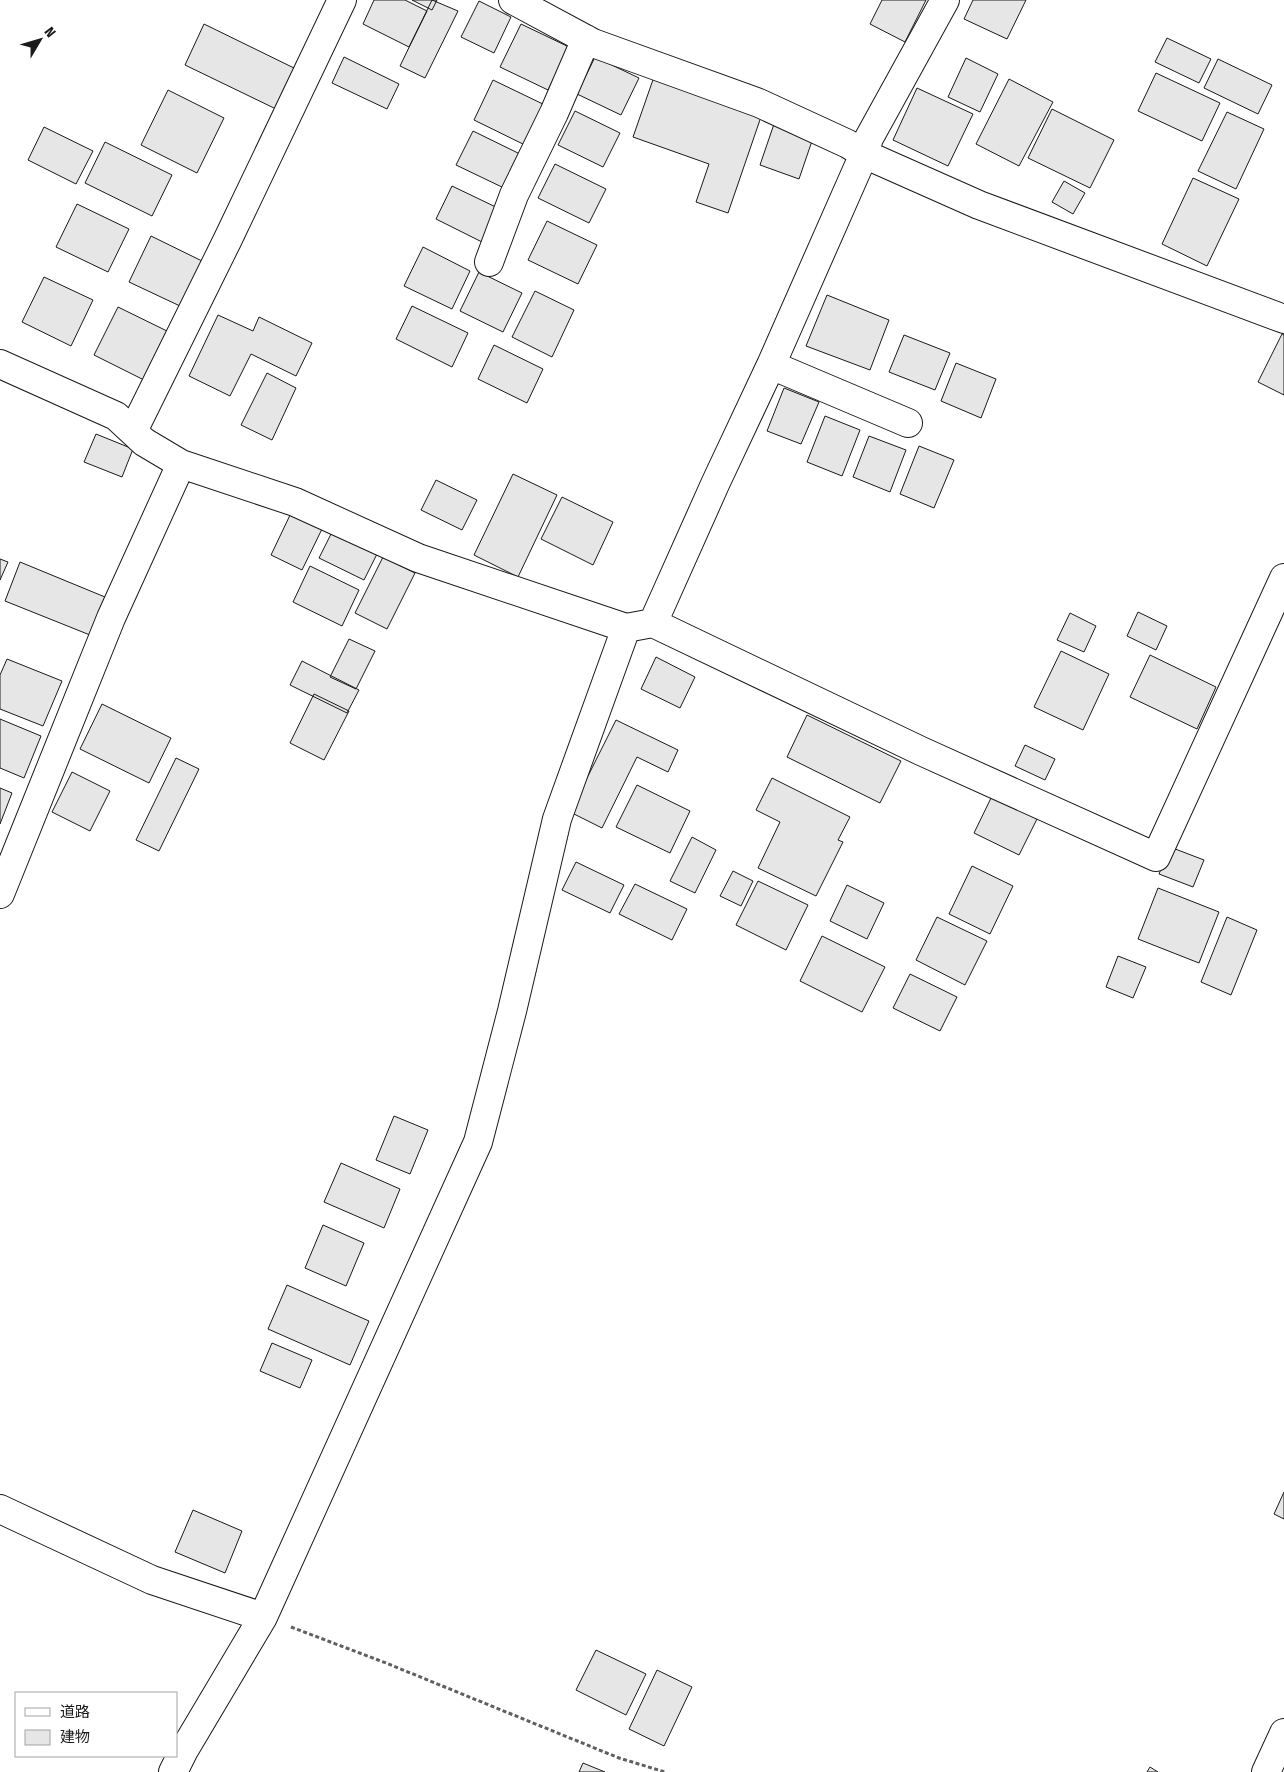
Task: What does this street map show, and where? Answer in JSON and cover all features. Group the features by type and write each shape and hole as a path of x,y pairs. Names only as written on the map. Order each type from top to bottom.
{"street":[{"path":"133,431 228,241 342,0"},
{"path":"513,0 586,39 759,103 848,144 864,154 979,205 1284,319"},
{"path":"653,623 771,364 864,154 869,138 945,0"},
{"path":"489,262 514,195 554,113 586,39"},
{"path":"0,364 116,416 144,442 181,464 295,502 418,558 626,628 653,623 921,752 1156,857 1284,578"},
{"path":"771,364 908,423"},
{"path":"0,894 111,618 181,464"},
{"path":"173,1772 184,1750 264,1617 478,1142 512,1011 558,819 626,628"},
{"path":"0,1509 152,1580 264,1617"},
{"path":"1266,1772 1284,1733"}],"path":[{"path":"264,1617 386,1663 619,1758 665,1772"}],"building":[{"path":"374,0 405,0 427,11 409,47 363,24"},
{"path":"412,0 437,0 432,10"},
{"path":"432,0 458,11 425,78 400,66"},
{"path":"882,0 926,0 905,42 870,24"},
{"path":"973,0 1026,0 1007,39 964,19"},
{"path":"479,1 511,17 494,53 461,37"},
{"path":"204,24 296,69 276,109 185,65"},
{"path":"521,24 569,47 548,90 500,67"},
{"path":"1167,38 1211,59 1199,83 1155,62"},
{"path":"344,57 399,84 387,109 332,83"},
{"path":"595,57 639,78 621,115 577,94"},
{"path":"966,58 998,74 980,112 948,97"},
{"path":"1218,59 1272,85 1258,114 1204,88"},
{"path":"1156,73 1220,103 1202,141 1138,111"},
{"path":"655,74 763,111 728,213 696,202 709,164 633,137"},
{"path":"1009,79 1053,102 1019,166 976,144"},
{"path":"493,80 547,106 527,146 474,120"},
{"path":"917,88 973,114 948,166 893,140"},
{"path":"168,90 224,118 197,173 141,145"},
{"path":"1052,109 1114,140 1090,188 1028,158"},
{"path":"575,111 620,133 603,167 558,145"},
{"path":"1227,112 1264,129 1236,189 1198,171"},
{"path":"774,124 813,138 799,179 760,165"},
{"path":"44,127 93,151 76,184 28,160"},
{"path":"473,131 522,155 506,189 456,165"},
{"path":"105,142 172,175 152,216 85,183"},
{"path":"555,164 606,189 589,223 538,198"},
{"path":"1193,178 1239,199 1207,266 1162,244"},
{"path":"1064,181 1085,193 1073,214 1052,202"},
{"path":"452,186 502,210 486,244 436,219"},
{"path":"77,204 129,229 108,272 56,247"},
{"path":"547,221 597,245 578,284 528,260"},
{"path":"151,236 202,261 180,306 129,282"},
{"path":"423,247 470,271 452,309 404,286"},
{"path":"479,272 522,293 503,332 460,311"},
{"path":"44,277 93,300 71,346 22,322"},
{"path":"535,291 574,310 552,357 512,337"},
{"path":"827,295 889,320 870,370 806,346"},
{"path":"412,306 468,333 452,367 396,339"},
{"path":"118,307 167,331 144,380 94,355"},
{"path":"218,315 253,331 259,317 312,343 296,376 251,354 230,396 189,376"},
{"path":"1282,334 1284,335 1284,395 1258,382"},
{"path":"904,335 950,353 935,390 889,372"},
{"path":"494,345 543,369 527,403 478,379"},
{"path":"956,363 996,379 981,418 941,401"},
{"path":"267,373 296,388 272,440 241,425"},
{"path":"784,388 819,402 801,444 767,431"},
{"path":"825,416 860,430 842,476 807,462"},
{"path":"96,434 133,449 122,477 84,462"},
{"path":"869,436 906,450 890,492 853,477"},
{"path":"919,446 954,460 934,508 900,494"},
{"path":"513,474 557,495 518,577 474,555"},
{"path":"436,480 477,500 462,530 421,510"},
{"path":"562,497 613,522 593,565 541,539"},
{"path":"291,513 322,529 302,570 271,555"},
{"path":"332,532 377,554 364,580 319,558"},
{"path":"383,557 415,573 387,629 355,613"},
{"path":"0,559 8,562 0,580"},
{"path":"20,562 105,597 90,635 5,601"},
{"path":"310,566 359,590 342,626 293,602"},
{"path":"1138,612 1167,626 1156,650 1127,636"},
{"path":"1070,613 1096,626 1084,652 1057,640"},
{"path":"349,639 375,651 356,689 330,677"},
{"path":"1061,651 1109,674 1083,730 1034,707"},
{"path":"1150,655 1216,687 1197,729 1130,697"},
{"path":"656,657 695,677 680,708 641,689"},
{"path":"7,659 62,681 43,726 0,709 0,675"},
{"path":"302,661 359,690 347,713 290,685"},
{"path":"314,694 349,711 324,760 290,743"},
{"path":"102,704 171,738 149,783 80,749"},
{"path":"807,715 901,761 880,803 787,757"},
{"path":"0,719 41,736 24,778 0,768"},
{"path":"616,720 678,750 668,772 637,757 602,828 570,812"},
{"path":"1025,745 1055,759 1045,780 1015,766"},
{"path":"176,758 199,769 159,851 136,840"},
{"path":"72,772 110,791 90,831 52,812"},
{"path":"772,778 850,817 838,840 843,842 816,896 758,868 780,822 756,810"},
{"path":"637,785 690,811 670,853 616,827"},
{"path":"0,788 12,793 0,824"},
{"path":"992,796 1037,819 1019,855 974,833"},
{"path":"692,837 716,850 695,893 670,881"},
{"path":"1170,847 1204,860 1193,887 1159,874"},
{"path":"576,862 624,885 610,913 562,890"},
{"path":"972,866 1013,886 990,934 949,914"},
{"path":"733,871 753,881 741,906 720,896"},
{"path":"758,881 808,905 786,950 736,925"},
{"path":"635,884 687,909 672,940 619,914"},
{"path":"847,885 884,903 867,939 830,921"},
{"path":"1158,888 1219,912 1199,963 1138,939"},
{"path":"937,917 987,941 965,985 916,960"},
{"path":"1227,917 1257,930 1231,995 1201,982"},
{"path":"822,936 885,967 862,1012 800,981"},
{"path":"1118,956 1146,967 1133,998 1106,987"},
{"path":"910,974 957,997 940,1031 893,1008"},
{"path":"394,1116 428,1130 410,1174 376,1160"},
{"path":"341,1163 400,1189 384,1228 324,1202"},
{"path":"323,1225 364,1243 346,1286 305,1268"},
{"path":"287,1285 369,1321 350,1365 268,1329"},
{"path":"272,1343 312,1360 300,1388 260,1371"},
{"path":"1284,1492 1284,1519 1274,1514"},
{"path":"193,1510 242,1531 225,1573 175,1552"},
{"path":"596,1650 646,1674 626,1715 576,1690"},
{"path":"657,1670 692,1687 664,1746 629,1729"},
{"path":"583,1763 605,1772 579,1772"},
{"path":"1150,1767 1158,1772 1147,1772"}]}
